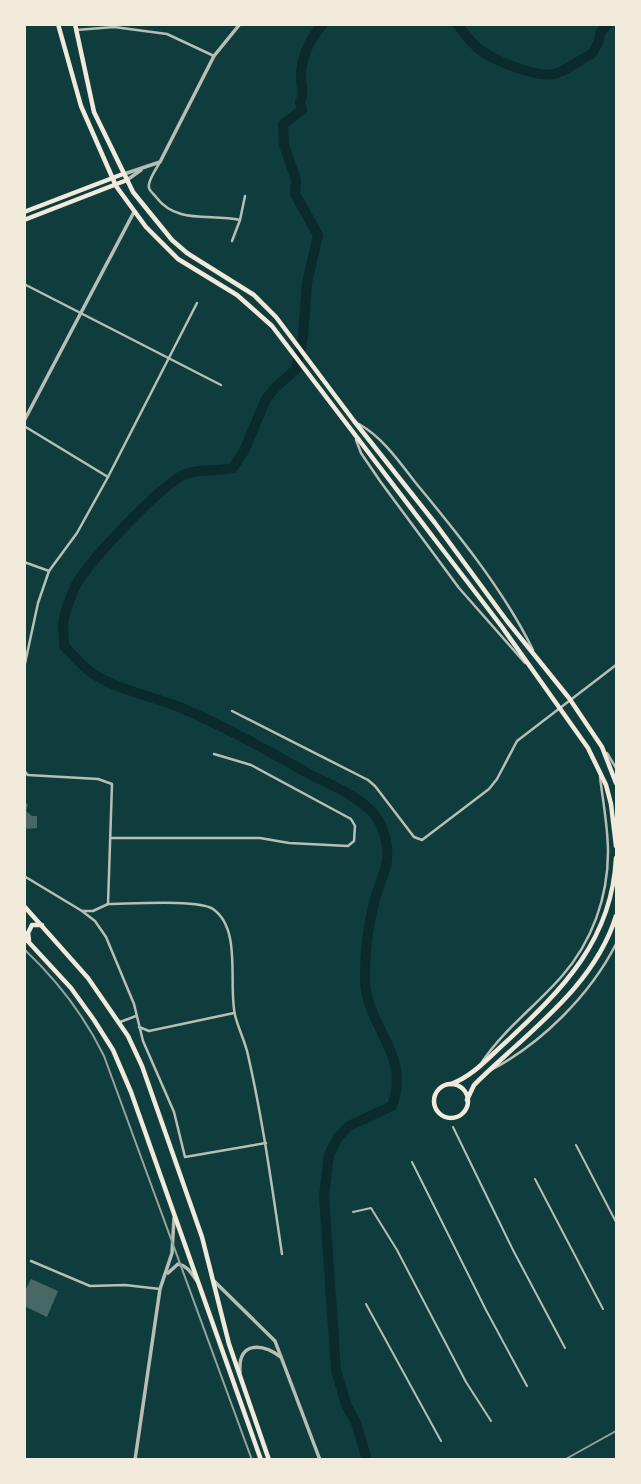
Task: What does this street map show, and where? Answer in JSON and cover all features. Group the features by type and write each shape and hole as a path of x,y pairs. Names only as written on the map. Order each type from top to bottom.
{"main road":[{"path":"58,24 81,106 116,186 134,212 178,259 237,295 272,326 502,627 580,735 600,773 611,804 617,846"},
{"path":"75,27 90,100 123,174 150,215 187,253 254,295 276,317 571,700 602,747 617,783"},
{"path":"24,212 123,174"},
{"path":"24,220 127,180"},
{"path":"617,858 606,914 587,955 543,1007 467,1077 443,1086 434,1096 434,1105 439,1113 449,1118 458,1116 465,1109 474,1085 558,1007 605,944 617,916"},
{"path":"24,906 88,978 119,1023 142,1066 202,1237 229,1344 269,1460"},
{"path":"43,925 32,925 27,940 71,988 113,1051 131,1091 261,1460"},
{"path":"451,1084 462,1087 467,1100"}],"street":[{"path":"90,24 91,31"},
{"path":"240,24 214,56 149,188 162,205 189,217 225,217 240,220"},
{"path":"75,27 91,31 114,27 167,34 214,56"},
{"path":"123,174 160,162"},
{"path":"127,180 142,168"},
{"path":"232,241 245,196"},
{"path":"108,477 24,424 134,212"},
{"path":"24,284 221,385"},
{"path":"24,668 38,603 49,571 77,533 108,477 167,357 197,303"},
{"path":"354,421 376,434 433,504 515,615 536,656"},
{"path":"349,428 361,453 380,481 459,588 547,691"},
{"path":"24,562 49,571"},
{"path":"232,711 371,782 414,837 422,840 486,792 497,779 516,742 617,665"},
{"path":"602,747 617,768"},
{"path":"110,838 260,838 289,843 348,846 354,841 355,826 351,820 251,765 214,754"},
{"path":"24,771 28,775 99,779 112,784 108,904"},
{"path":"479,1066 506,1031 562,975 582,949 595,920 608,872 607,829 600,773"},
{"path":"24,876 82,911 106,937 174,1112 185,1157 265,1143"},
{"path":"82,911 93,911 108,904 203,904 219,914 230,941 234,1013 247,1051 265,1143 282,1254"},
{"path":"485,1074 509,1061 548,1030 595,979 617,944"},
{"path":"139,1027 149,1031 234,1013"},
{"path":"119,1023 136,1016"},
{"path":"135,1460 160,1289 172,1253 174,1216"},
{"path":"31,1261 90,1286 125,1285 160,1289"},
{"path":"164,1278 172,1267 178,1264 185,1266 197,1282"},
{"path":"213,1280 275,1341 320,1460"},
{"path":"241,1381 239,1361 244,1352 253,1347 265,1347 283,1359"}],"lane":[{"path":"453,1127 565,1348"},
{"path":"576,1145 617,1222"},
{"path":"412,1161 527,1386"},
{"path":"535,1179 603,1310"},
{"path":"353,1212 371,1208 397,1250 466,1382 491,1421"},
{"path":"366,1304 441,1441"}],"building":[{"path":"24,801 28,805 26,811 37,816 37,828 24,829"},
{"path":"31,1279 58,1291 47,1317 24,1306 24,1293"}],"waterway":[{"path":"323,24 304,57 301,72 302,110 283,124 284,145 296,180 295,194 318,235 307,283 303,336 296,369 266,399 244,451 233,468 185,474 159,493 108,545 74,589 65,612 63,628 64,646 95,675 115,685 179,707 246,739 360,801 377,817 383,829 387,862 370,921 365,976 372,1010 392,1055 397,1087 392,1106 349,1126 338,1137 329,1155 324,1196 336,1370 367,1460"},
{"path":"457,24 479,49 504,63 546,75 564,70 592,54 600,33 608,24"}],"tram line":[{"path":"24,949 69,999 104,1056 252,1460"}],"railway":[{"path":"564,1460 616,1431"}]}
